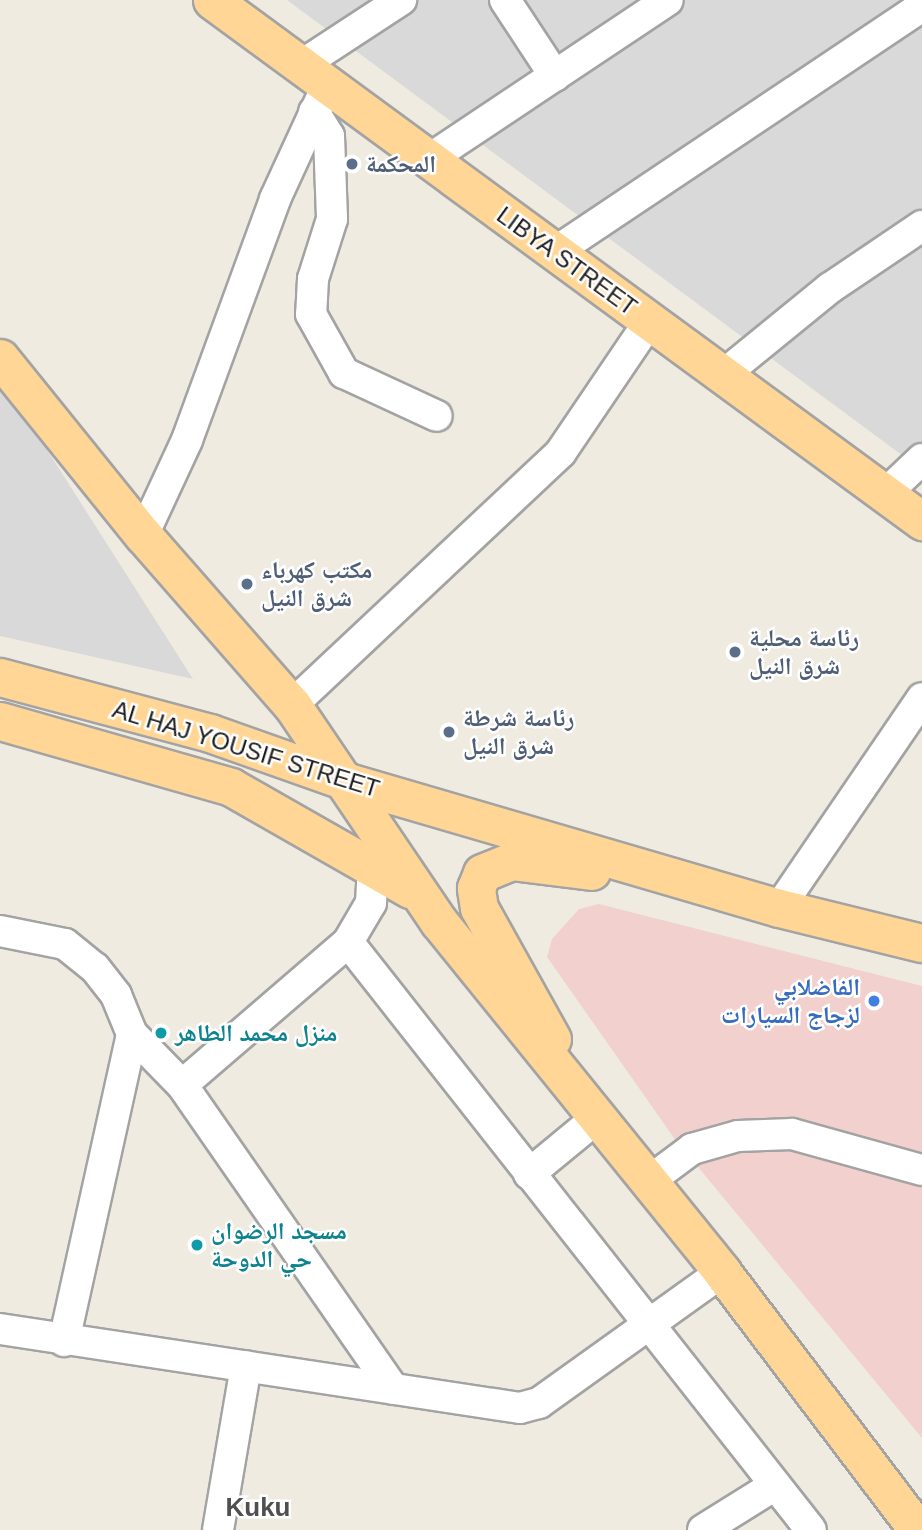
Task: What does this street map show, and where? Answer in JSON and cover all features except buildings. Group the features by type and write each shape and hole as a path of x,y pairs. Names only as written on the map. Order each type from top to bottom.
{"main road":[{"name":"LIBYA STREET","path":"212,0 314,88 428,160 922,521"},
{"path":"0,358 143,535 292,705 348,782 417,893 722,1272 918,1530"},
{"name":"AL HAJ YOUSIF STREET","path":"0,677 211,733 348,782 491,821 686,880"},
{"name":"AL HAJ YOUSIF STREET","path":"0,721 195,774 286,814 417,893"},
{"path":"572,1088 538,1007 479,908 476,888 482,873 511,861 686,880 779,908 922,943"}],"street":[{"path":"143,535 187,440 314,88 401,0"},
{"path":"505,0 555,76"},
{"path":"428,160 668,0"},
{"path":"555,252 922,6"},
{"path":"314,88 329,136 332,219 313,279 311,314 344,373 438,416"},
{"path":"722,376 830,288 922,226"},
{"path":"292,705 561,452 649,321"},
{"path":"885,494 922,459"},
{"path":"779,908 922,698"},
{"path":"182,1086 348,942 371,903 373,867"},
{"path":"0,930 65,944 95,968 116,995 132,1034 182,1086 393,1389"},
{"path":"348,942 811,1530"},
{"path":"64,1341 132,1034"},
{"path":"529,1174 597,1118"},
{"path":"649,1181 692,1149 765,1135 792,1134 922,1170"},
{"path":"0,1329 64,1341 520,1408 539,1403 652,1325 722,1272"},
{"path":"218,1530 246,1366"},
{"path":"703,1530 775,1485"}],"shaded area":[{"path":"287,0 922,0 922,470"},
{"path":"0,376 193,679 0,636"},
{"path":"599,904 922,986 922,1438 674,1138 547,957 552,939 579,909"}],"place":[{"name":"المحكمة","path":"352,164"},
{"name":"مكتب كهرباء شرق النيل","path":"247,584"},
{"name":"رئاسة محلية شرق النيل","path":"735,652"},
{"name":"رئاسة شرطة شرق النيل","path":"449,732"},
{"name":"الفاضلابي لزجاج السيارات","path":"874,1001"},
{"name":"منزل محمد الطاهر","path":"161,1033"},
{"name":"مسجد الرضوان حي الدوحة","path":"197,1245"}],"district":[{"name":"Kuku","path":"258,1508"}]}
